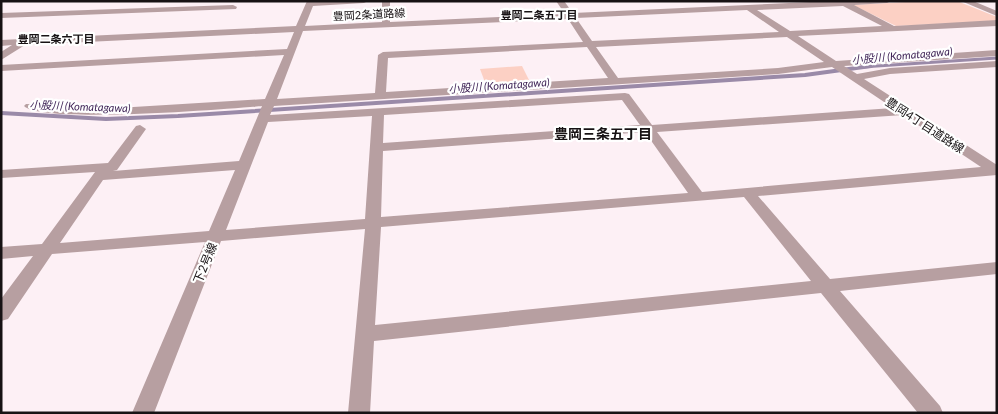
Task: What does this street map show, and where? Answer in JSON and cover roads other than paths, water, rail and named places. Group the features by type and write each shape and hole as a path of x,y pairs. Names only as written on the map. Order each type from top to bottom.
{"street":[{"path":"311,2 364,1"},
{"path":"386,1 386,25"},
{"path":"560,1 614,80"},
{"path":"739,1 834,65"},
{"name":"豊岡2条道路線","path":"1,42 23,42 220,26 301,29 888,1"},
{"path":"966,1 997,14"},
{"name":"下2号線","path":"144,413 311,2"},
{"path":"844,3 893,29"},
{"path":"1,16 235,4"},
{"path":"220,26 235,4"},
{"path":"359,413 383,55 997,23"},
{"path":"1,57 23,42"},
{"path":"1,68 291,52"},
{"path":"267,110 379,103 614,80 778,71 997,53"},
{"path":"850,76 890,71 997,64"},
{"name":"豊岡4丁目道路線","path":"834,65 996,171"},
{"path":"30,106 66,110 117,112 267,110 379,103 625,96 698,196"},
{"path":"378,147 904,111"},
{"path":"1,314 102,172 112,167 140,129"},
{"path":"1,174 102,172 245,165"},
{"path":"1,253 996,171"},
{"path":"747,192 932,413"},
{"path":"364,334 997,268"}],"waterway":[{"name":"小股川 (Komatagawa)","path":"865,67 997,58"},
{"name":"小股川 (Komatagawa)","path":"865,67 871,66"},
{"name":"小股川 (Komatagawa)","path":"1,113 106,119 178,116 805,75 865,67"}],"district":[{"name":"豊岡二条五丁目","path":"539,14"},
{"name":"豊岡二条六丁目","path":"56,38"},
{"name":"豊岡三条五丁目","path":"603,133"}]}
